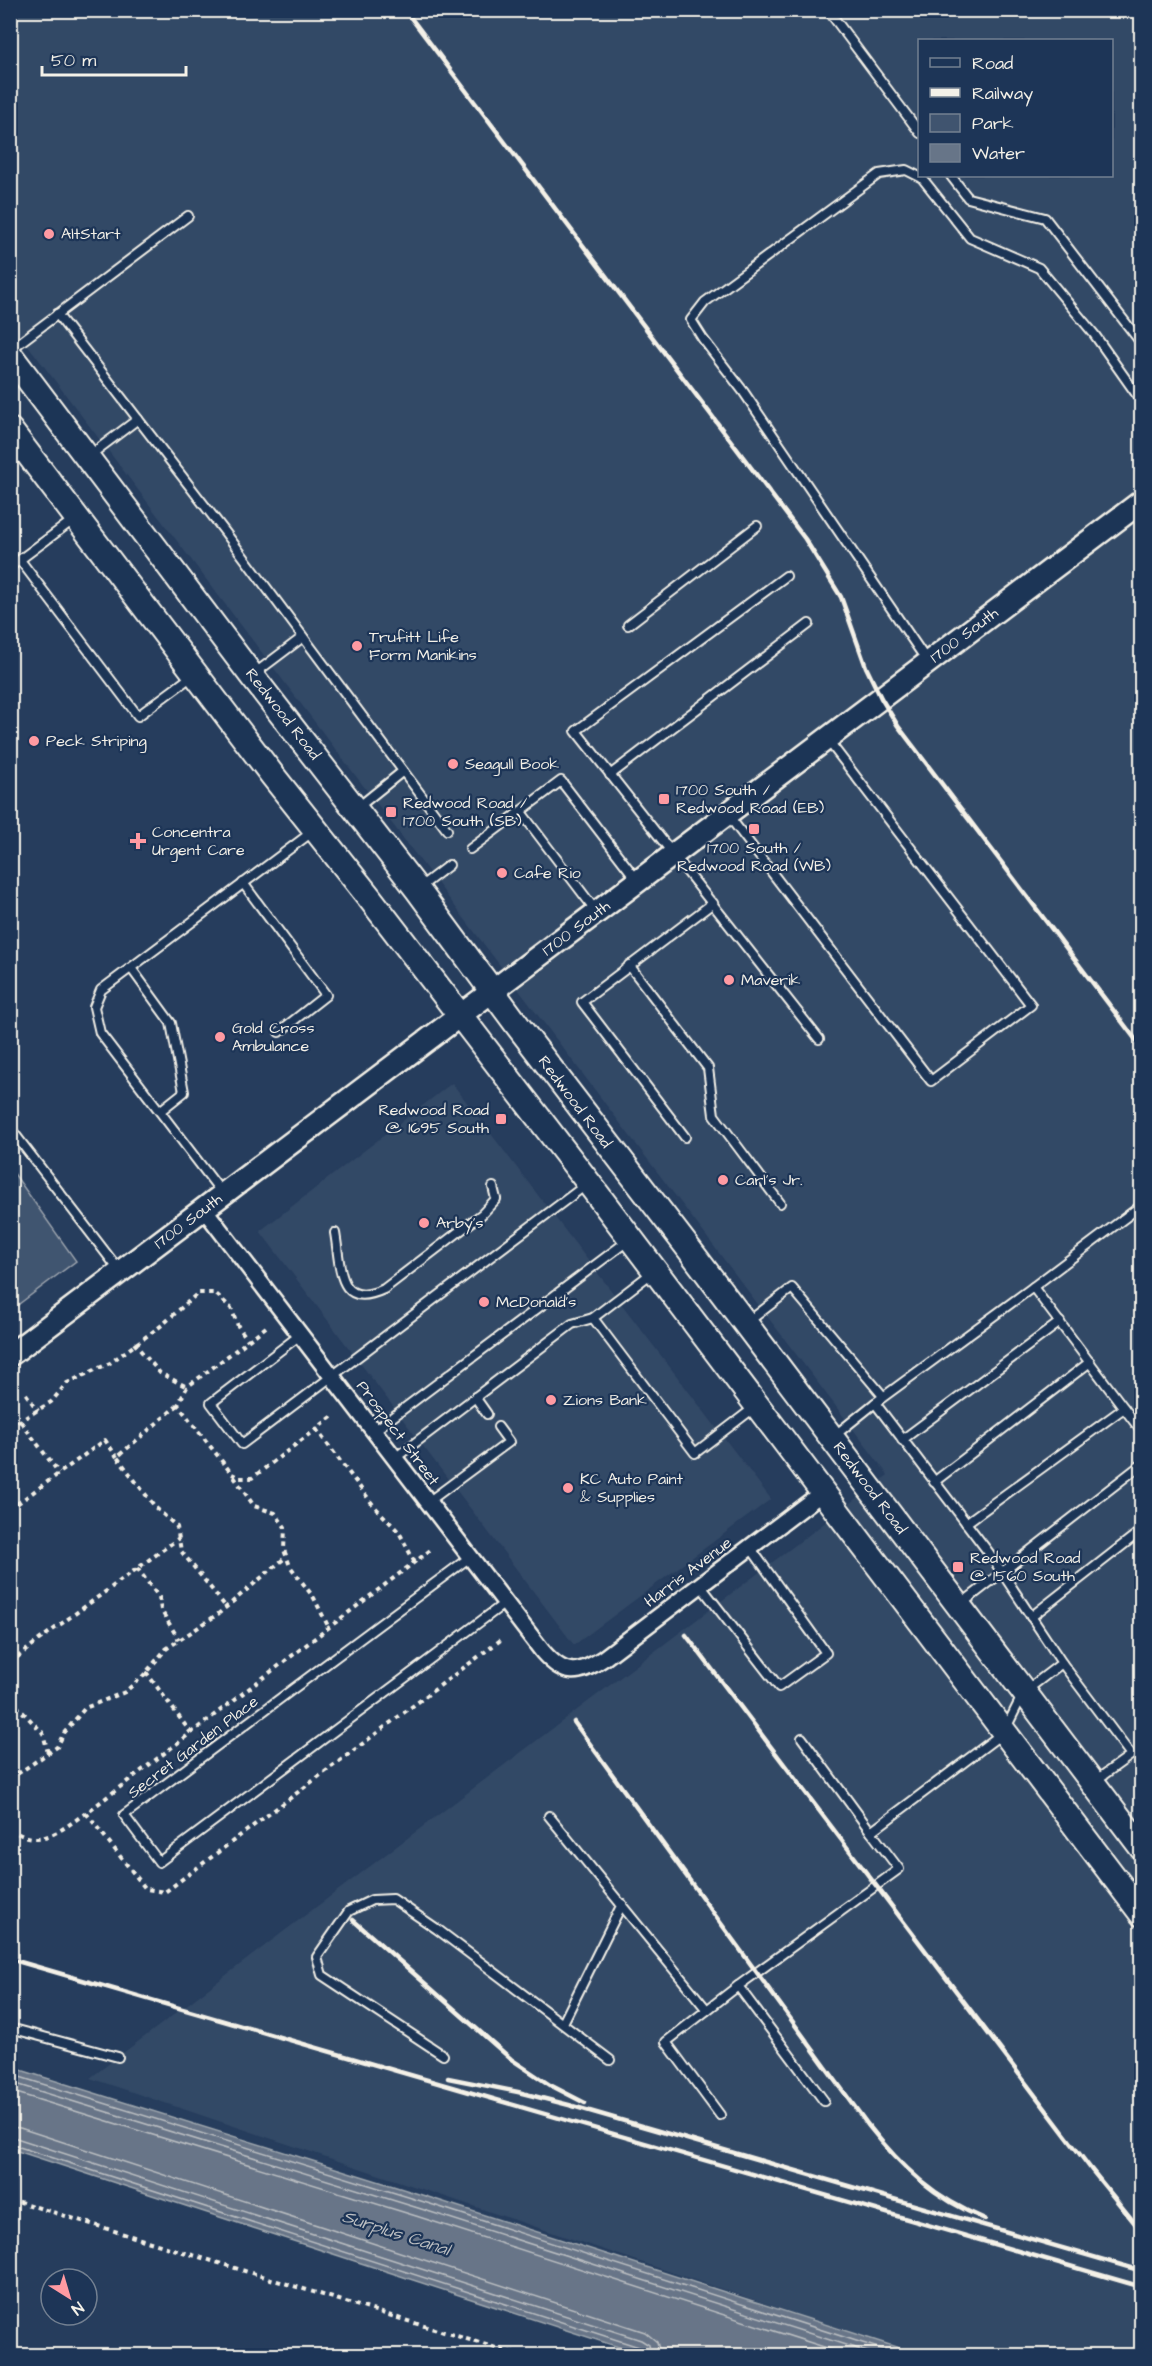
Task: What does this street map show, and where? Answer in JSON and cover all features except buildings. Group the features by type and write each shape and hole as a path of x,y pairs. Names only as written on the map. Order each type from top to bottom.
{"main road":[{"name":"Redwood Road","path":"10,355 1142,1848"},
{"path":"10,430 588,1182 1142,1914"}],"street":[{"name":"1700 South","path":"10,1354 1142,501"},
{"name":"Prospect Street","path":"204,1209 550,1660 562,1669 570,1671"},
{"name":"Harris Avenue","path":"570,1671 577,1672 594,1664 823,1492"}],"lane":[{"path":"828,10 918,130"},
{"path":"918,176 906,170 879,174 705,302 691,320 743,390 928,662"},
{"path":"920,177 970,238 1039,268 1094,334 1142,402"},
{"path":"952,177 968,198 1045,218 1142,344"},
{"path":"10,350 188,216"},
{"path":"57,314 447,830"},
{"path":"88,457 138,419"},
{"path":"10,567 76,517"},
{"path":"628,625 757,526"},
{"path":"20,560 138,716 195,673"},
{"path":"786,576 576,731 819,1039"},
{"path":"610,775 809,624"},
{"path":"252,675 303,637"},
{"path":"727,814 931,1081 1031,1005 827,739"},
{"path":"356,809 403,771"},
{"path":"470,849 561,781 638,882"},
{"path":"521,812 597,912"},
{"path":"223,1194 100,1033 94,1007 101,990 315,829"},
{"path":"417,889 448,865"},
{"path":"243,883 326,995 279,1032"},
{"path":"685,1137 582,1002 713,903"},
{"path":"629,965 708,1068 714,1115 780,1203"},
{"path":"131,968 171,1023 184,1092 160,1111"},
{"path":"10,1128 121,1272"},
{"path":"300,1335 211,1403 242,1444 588,1182"},
{"path":"335,1233 343,1281 347,1289 363,1296 373,1294 384,1289 482,1214 496,1199 493,1187"},
{"path":"832,1437 883,1396 1142,1205"},
{"path":"374,1431 631,1239"},
{"path":"395,1458 572,1324 592,1318 655,1271"},
{"path":"1033,1287 1142,1432"},
{"path":"746,1324 792,1288 883,1396"},
{"path":"592,1318 695,1453 757,1405"},
{"path":"902,1440 1060,1322"},
{"path":"934,1482 1090,1362"},
{"path":"475,1398 487,1414"},
{"path":"874,1403 966,1523 1062,1663 1131,1755 1093,1783"},
{"path":"966,1523 1124,1408"},
{"path":"428,1503 509,1442 498,1427"},
{"path":"959,1606 1142,1464"},
{"path":"1031,1617 1142,1530"},
{"path":"700,1585 779,1687 826,1653 750,1547"},
{"name":"Secret Garden Place","path":"470,1557 124,1815 159,1862 505,1603"},
{"path":"871,1832 1004,1732 1024,1692 1062,1663"},
{"path":"720,2115 666,2042 738,1986 899,1869 802,1738"},
{"path":"549,1816 707,2010"},
{"path":"442,2055 322,1975 317,1957 349,1911 372,1900 393,1899 437,1929 610,2060"},
{"path":"563,2023 622,1904"},
{"path":"738,1986 824,2101"},
{"path":"10,2028 118,2057"}],"path":[{"path":"10,1427 51,1402 67,1383 110,1363 134,1343 162,1325 198,1293 215,1293 231,1308 238,1326 248,1340"},
{"path":"134,1343 160,1373 187,1387"},
{"path":"26,1394 38,1411"},
{"path":"117,1457 178,1405"},
{"path":"21,1422 59,1473"},
{"path":"316,1429 375,1506 399,1532 415,1563"},
{"path":"10,1509 105,1440 156,1508 177,1527 181,1551 226,1607"},
{"path":"232,1474 254,1506 275,1513 285,1527 286,1557 314,1598 328,1628"},
{"path":"10,1663 179,1538"},
{"path":"10,1829 24,1838 49,1838 86,1813 433,1548"},
{"path":"10,1779 57,1747 64,1733 85,1708 125,1692 166,1649 226,1607 286,1557"},
{"path":"137,1568 159,1597 161,1610 179,1640"},
{"path":"86,1813 146,1889 165,1892 502,1639"},
{"path":"146,1672 191,1733"},
{"path":"10,1700 43,1733 48,1753"},
{"path":"10,2199 522,2355"}],"shaded area":[{"path":"11,11 1141,11 1141,2355 908,2355 886,2344 90,2078 888,1475 11,323"},
{"path":"452,1083 771,1499 574,1645 260,1231"}],"green space":[{"path":"10,1168 76,1261 11,1310 10,1310"}],"water":[{"name":"Surplus Canal","path":"11,2067 422,2195 921,2355 648,2356 637,2353 11,2149"}],"railway":[{"path":"405,10 805,539 841,597 866,667 898,726 1142,1048"},
{"path":"686,1635 1091,2169 1142,2232"},
{"path":"574,1722 881,2141 920,2180 950,2202 985,2219"},
{"path":"353,1920 511,2059 550,2085 585,2103"},
{"path":"10,1959 1142,2287"},
{"path":"448,2078 569,2105 1142,2271"}],"place":[{"name":"AltStart","path":"49,234"},
{"name":"Trufitt Life Form Manikins","path":"357,646"},
{"name":"Peck Striping","path":"34,741"},
{"name":"Seagull Book","path":"453,764"},
{"name":"1700 South / Redwood Road (EB)","path":"664,799"},
{"name":"Redwood Road / 1700 South (SB)","path":"391,812"},
{"name":"1700 South / Redwood Road (WB)","path":"754,829"},
{"name":"Concentra Urgent Care","path":"138,841"},
{"name":"Cafe Rio","path":"502,873"},
{"name":"Maverik","path":"729,980"},
{"name":"Gold Cross Ambulance","path":"220,1037"},
{"name":"Redwood Road @ 1695 South","path":"501,1119"},
{"name":"Carl's Jr.","path":"723,1180"},
{"name":"Arby's","path":"424,1223"},
{"name":"McDonald's","path":"484,1302"},
{"name":"Zions Bank","path":"551,1400"},
{"name":"KC Auto Paint & Supplies","path":"568,1488"},
{"name":"Redwood Road @ 1560 South","path":"958,1567"}]}
